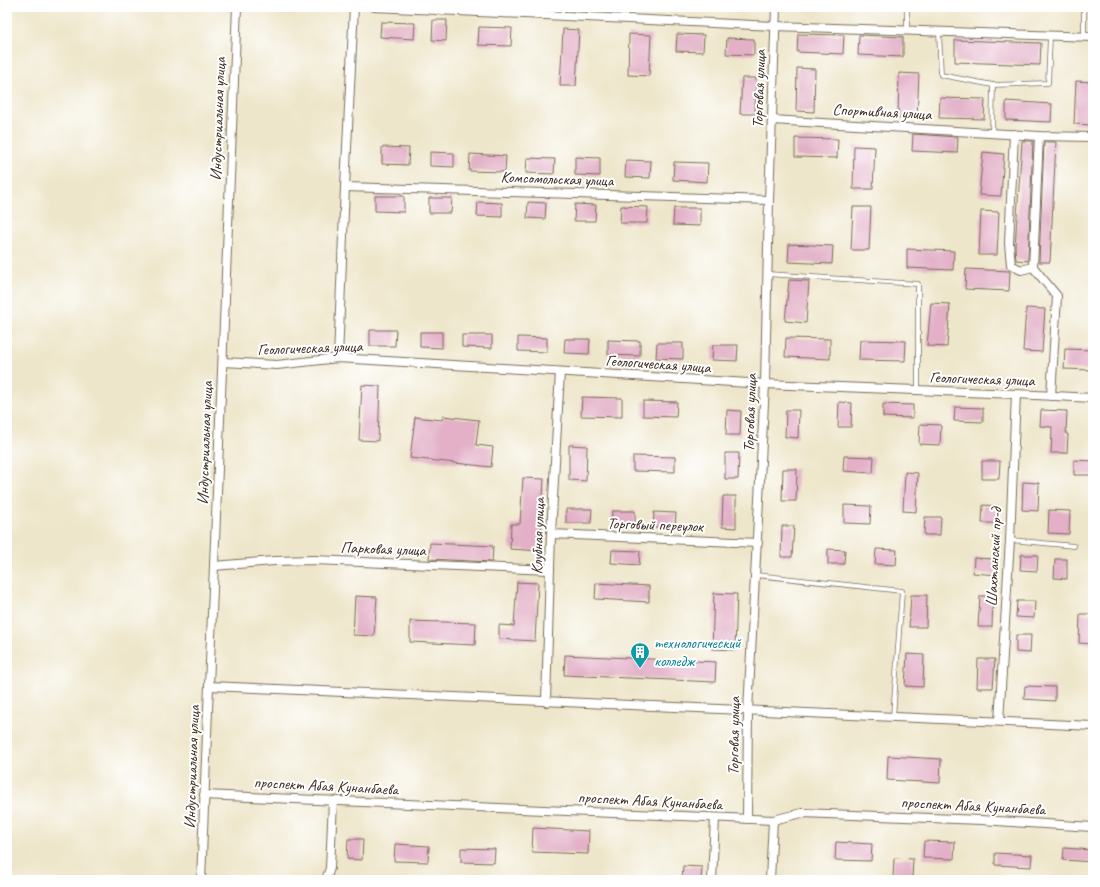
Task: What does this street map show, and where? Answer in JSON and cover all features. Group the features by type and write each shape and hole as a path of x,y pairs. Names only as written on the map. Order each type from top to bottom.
{"street":[{"name":"Индустриальная улица","path":"201,880 237,7"},
{"path":"338,358 354,7"},
{"path":"374,7 775,26 1093,37"},
{"name":"Торговая улица","path":"747,819 748,711 758,543 765,384 769,200 776,7"},
{"name":"Спортивная улица","path":"772,120 1038,136 1093,137"},
{"path":"1014,134 1010,265 1021,270 1033,267"},
{"path":"1038,136 1033,267 1056,296 1051,396"},
{"name":"Комсомольская улица","path":"345,187 769,200"},
{"name":"Геологическая улица","path":"222,362 277,365 338,358 765,384 1093,398"},
{"name":"Клубная улица","path":"546,702 551,534 560,372"},
{"name":"Шахтанский пр-д","path":"999,721 1010,540 1016,394"},
{"name":"Торговый переулок","path":"551,534 758,543"},
{"name":"Парковая улица","path":"214,566 274,561 314,560 550,570"},
{"path":"209,686 1093,726"},
{"name":"проспект Абая Кунанбаева","path":"204,795 715,818 773,820 802,813 981,820 1093,827"},
{"path":"326,880 330,868 332,801"},
{"path":"712,880 715,818"},
{"path":"770,880 773,820"}],"lane":[{"path":"907,7 907,30"},
{"path":"1084,7 1084,37"},
{"path":"939,32 941,75 993,85 1048,83 1050,36"},
{"path":"992,133 993,85"},
{"path":"768,274 918,284 918,390"},
{"path":"1010,540 1074,546"},
{"path":"756,575 902,591 893,717"}],"building":[{"path":"433,20 447,20 446,41 432,40"},
{"path":"381,22 415,23 414,39 380,37"},
{"path":"479,27 512,28 511,46 478,45"},
{"path":"563,29 579,30 576,86 560,86"},
{"path":"629,34 651,35 649,76 628,75"},
{"path":"677,34 704,35 703,52 676,51"},
{"path":"798,34 844,35 843,54 797,52"},
{"path":"859,35 903,37 903,57 858,55"},
{"path":"727,38 754,39 754,55 726,54"},
{"path":"955,40 1041,43 1040,65 955,62"},
{"path":"797,68 815,69 814,112 796,111"},
{"path":"899,73 919,74 917,118 898,118"},
{"path":"742,78 756,78 755,114 740,114"},
{"path":"1076,81 1093,82 1092,125 1074,124"},
{"path":"940,98 985,99 984,119 939,118"},
{"path":"1006,101 1052,104 1051,122 1006,120"},
{"path":"913,134 958,137 957,153 912,151"},
{"path":"795,138 838,139 837,158 795,157"},
{"path":"1022,141 1033,141 1028,261 1016,260 1015,247"},
{"path":"1044,142 1056,142 1050,262 1039,262"},
{"path":"854,146 875,147 873,189 853,189"},
{"path":"382,147 409,148 408,165 382,164"},
{"path":"430,152 454,153 454,167 430,166"},
{"path":"983,152 1004,154 1001,196 979,195"},
{"path":"470,154 506,156 505,172 469,171"},
{"path":"575,157 600,158 600,176 575,175"},
{"path":"527,158 555,159 554,174 526,173"},
{"path":"626,160 651,161 650,178 625,177"},
{"path":"674,162 708,163 707,182 673,180"},
{"path":"375,196 404,196 404,212 375,211"},
{"path":"429,198 452,198 451,213 429,213"},
{"path":"478,202 502,203 502,217 477,216"},
{"path":"528,202 546,203 545,219 527,218"},
{"path":"575,204 596,205 595,221 574,221"},
{"path":"621,206 648,207 647,223 620,223"},
{"path":"853,207 871,207 869,250 851,250"},
{"path":"674,208 700,208 700,226 673,225"},
{"path":"981,211 999,212 997,255 979,255"},
{"path":"789,244 833,246 832,264 788,262"},
{"path":"907,249 954,251 953,270 907,268"},
{"path":"966,269 1010,271 1009,291 965,289"},
{"path":"789,280 809,281 806,323 785,321"},
{"path":"931,303 950,304 947,347 927,346"},
{"path":"1026,308 1045,309 1042,352 1023,351"},
{"path":"370,330 396,330 395,346 370,346"},
{"path":"420,332 442,332 442,348 420,347"},
{"path":"462,335 492,335 492,348 462,347"},
{"path":"518,337 547,338 547,352 518,351"},
{"path":"786,338 830,339 830,359 785,357"},
{"path":"565,339 590,339 589,354 564,353"},
{"path":"608,340 640,341 640,356 608,355"},
{"path":"860,340 906,341 905,361 859,360"},
{"path":"657,343 683,343 683,359 656,358"},
{"path":"713,345 738,345 737,361 712,360"},
{"path":"1065,349 1093,350 1093,370 1064,369"},
{"path":"362,385 380,386 378,441 359,440"},
{"path":"582,397 622,398 622,417 581,416"},
{"path":"643,401 677,402 676,417 643,416"},
{"path":"839,402 852,403 851,427 838,427"},
{"path":"883,404 913,405 913,418 883,417"},
{"path":"955,407 983,408 983,422 954,421"},
{"path":"727,410 741,411 740,435 726,435"},
{"path":"786,410 799,410 798,438 785,437"},
{"path":"1041,410 1067,411 1067,453 1051,453 1052,427 1040,426"},
{"path":"443,416 479,420 476,445 493,447 491,467 410,458 415,417 442,420"},
{"path":"920,424 941,425 940,445 919,444"},
{"path":"569,445 587,446 586,481 569,480"},
{"path":"725,453 739,453 738,479 725,479"},
{"path":"633,456 675,457 675,472 633,471"},
{"path":"844,456 874,457 873,473 843,471"},
{"path":"1074,460 1093,461 1093,475 1074,475"},
{"path":"982,461 1000,461 999,479 982,479"},
{"path":"783,469 797,469 796,501 782,501"},
{"path":"905,472 918,473 916,512 903,511"},
{"path":"523,478 544,479 540,551 510,549 511,524 520,524"},
{"path":"1023,482 1039,483 1038,511 1022,510"},
{"path":"723,496 736,496 736,528 722,527"},
{"path":"844,505 871,506 870,524 844,523"},
{"path":"983,505 999,506 998,523 982,523"},
{"path":"566,509 592,509 591,523 566,523"},
{"path":"1049,510 1070,511 1069,534 1048,533"},
{"path":"612,511 635,511 635,526 611,526"},
{"path":"654,512 676,513 675,527 653,527"},
{"path":"925,517 941,517 940,535 924,535"},
{"path":"782,526 794,526 792,557 781,557"},
{"path":"430,543 493,546 492,562 429,559"},
{"path":"828,549 845,550 844,564 828,564"},
{"path":"876,549 897,550 896,565 875,564"},
{"path":"612,550 640,551 639,565 611,563"},
{"path":"1021,555 1038,555 1037,571 1020,570"},
{"path":"974,558 998,559 998,575 973,573"},
{"path":"1055,559 1067,559 1067,579 1054,578"},
{"path":"517,582 538,583 535,641 499,639 499,625 514,626"},
{"path":"596,583 649,586 649,602 595,599"},
{"path":"714,593 737,594 735,650 712,649"},
{"path":"911,595 927,595 926,627 909,627"},
{"path":"355,596 377,597 374,636 353,635"},
{"path":"980,596 993,596 992,627 978,627"},
{"path":"1017,601 1035,601 1034,618 1016,617"},
{"path":"1080,614 1093,614 1093,644 1079,643"},
{"path":"410,621 476,623 475,645 410,642"},
{"path":"1016,635 1031,635 1030,653 1016,652"},
{"path":"907,654 924,655 923,687 905,686"},
{"name":"технологический колледж","path":"565,655 716,662 715,682 564,675"},
{"path":"978,659 995,659 993,688 977,688"},
{"path":"1025,686 1055,687 1055,701 1024,699"},
{"path":"888,756 941,759 940,783 887,780"},
{"path":"533,828 589,831 588,854 532,852"},
{"path":"348,839 363,839 362,860 347,859"},
{"path":"924,841 955,842 954,859 923,858"},
{"path":"836,842 872,844 871,861 835,860"},
{"path":"395,844 429,846 428,862 394,861"},
{"path":"461,848 495,849 494,863 461,862"},
{"path":"1064,848 1093,850 1093,862 1063,860"},
{"path":"995,853 1032,855 1031,867 995,865"},
{"path":"894,858 913,859 912,879 893,878"},
{"path":"683,866 702,867 701,880 682,880"}],"place":[{"name":"технологический колледж","path":"640,669"}]}
